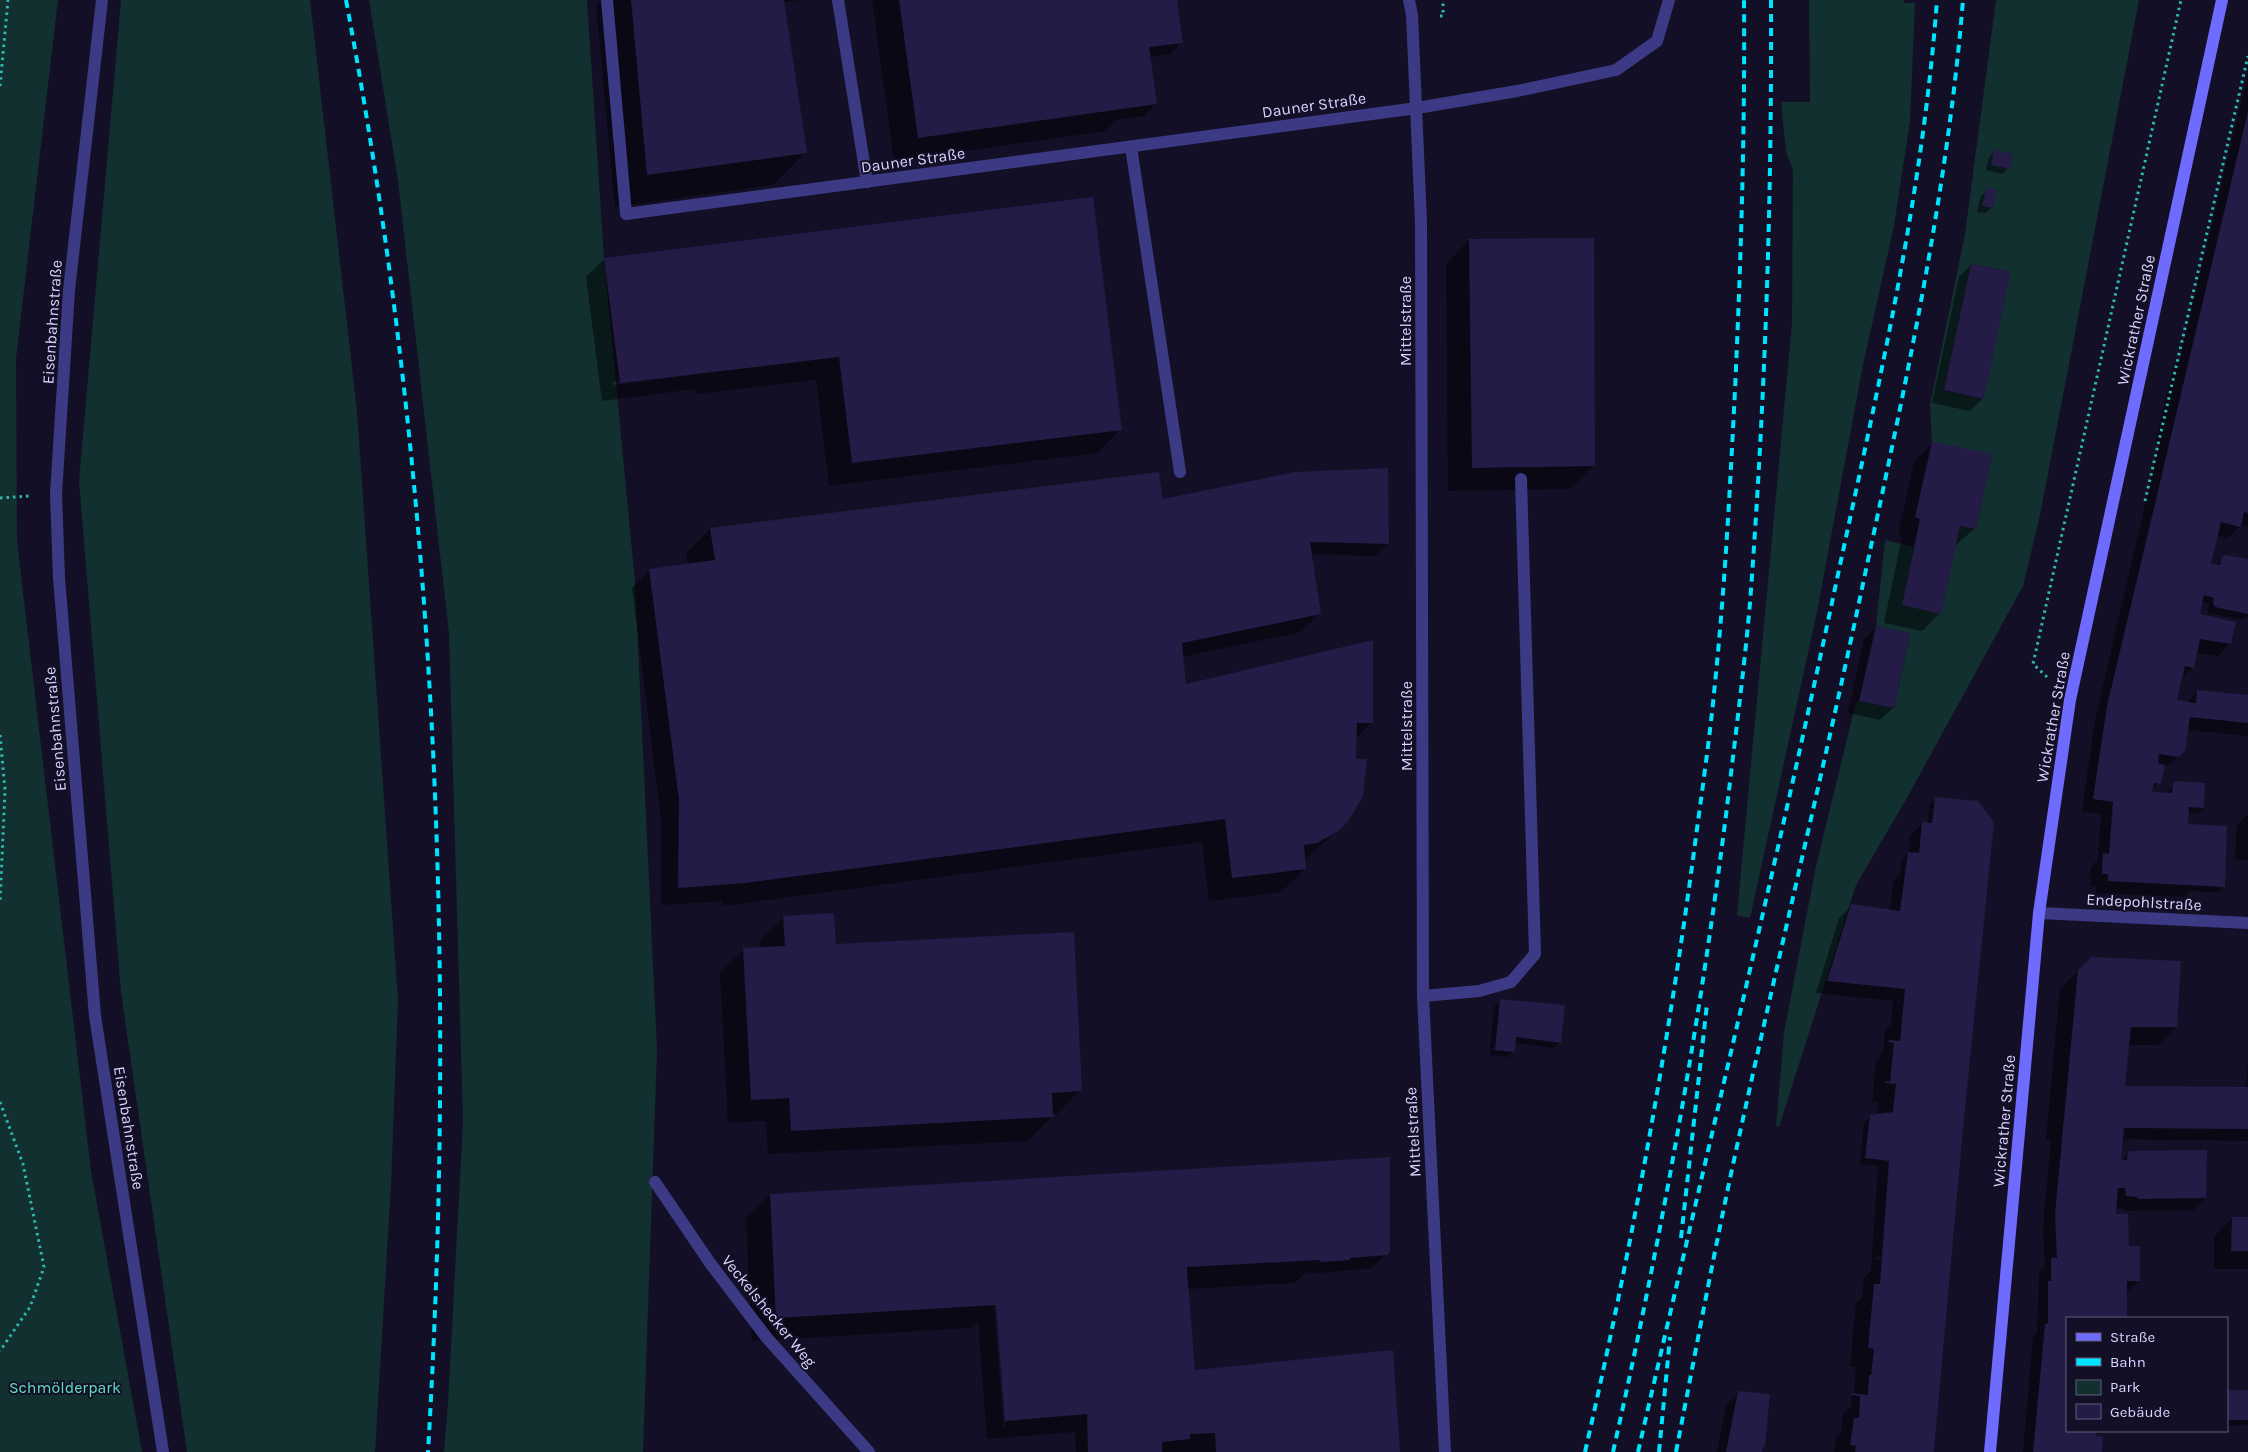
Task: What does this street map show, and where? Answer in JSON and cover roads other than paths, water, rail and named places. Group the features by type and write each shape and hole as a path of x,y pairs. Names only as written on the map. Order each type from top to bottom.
{"main road":[{"name":"Wickrather Straße","path":"1990,1452 2039,913 2070,700 2222,0"}],"street":[{"name":"Eisenbahnstraße","path":"102,0 69,290 56,494 59,578 95,1016 162,1452"},
{"name":"Dauner Straße","path":"607,0 626,214 1416,108 1517,91 1616,70 1657,40 1669,0"},
{"path":"838,0 867,182"},
{"name":"Mittelstraße","path":"1409,0 1412,15 1421,222 1423,996 1445,1452"},
{"path":"1131,147 1180,472"},
{"path":"1423,996 1479,991 1511,982 1536,954 1521,479"},
{"name":"Endepohlstraße","path":"2039,913 2248,923"},
{"name":"Veckelshecker Weg","path":"655,1182 710,1263 767,1338 869,1452"}],"railway":[{"path":"346,0 377,180 401,361 419,542 432,723 439,905 440,1087 436,1269 428,1452"},
{"path":"1585,1452 1633,1225 1673,997 1713,703 1727,537 1737,341 1741,244 1744,0"},
{"path":"1613,1452 1663,1212 1692,1050 1727,807 1745,654 1764,377 1770,151 1771,0"},
{"path":"1638,1452 1816,676 1885,355 1922,143 1937,0"},
{"path":"1676,1452 1734,1160 1895,435 1923,291 1947,146 1963,0"},
{"path":"1681,1238 1707,1004"},
{"path":"1659,1452 1670,1337"}],"park label":[{"name":"Schmölderpark","path":"65,1387"}]}
